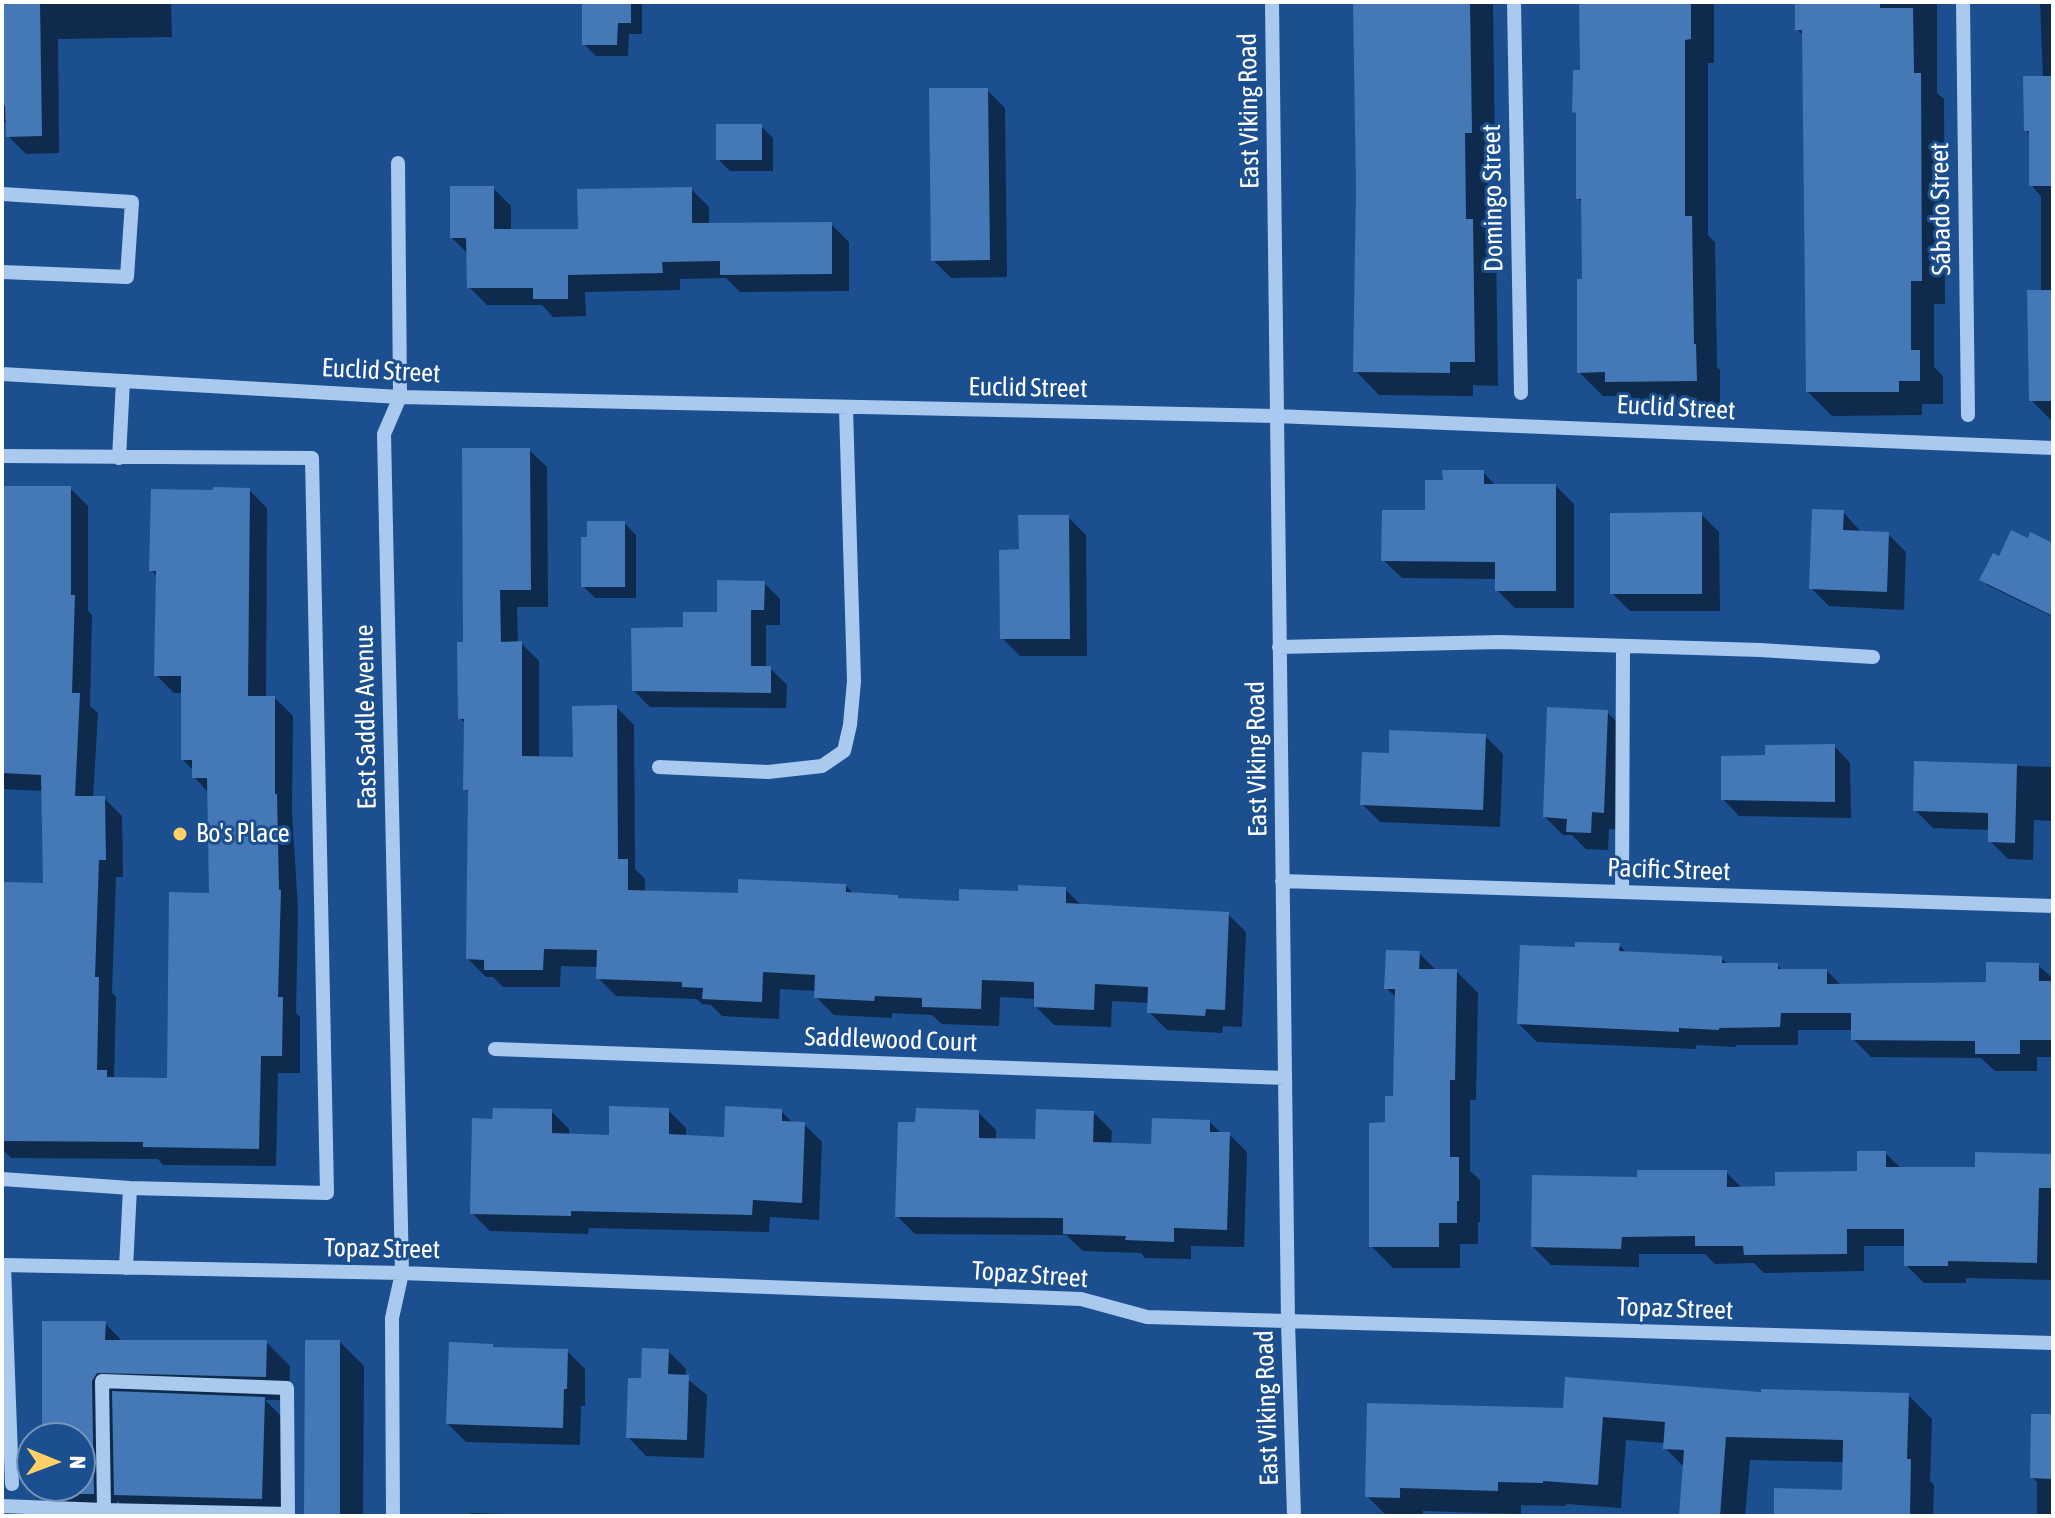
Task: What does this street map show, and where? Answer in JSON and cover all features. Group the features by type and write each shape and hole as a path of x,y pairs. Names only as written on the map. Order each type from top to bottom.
{"street":[{"name":"East Viking Road","path":"1272,2 1288,1322 1294,1516"},
{"name":"Domingo Street","path":"1514,2 1521,393"},
{"name":"Sábado Street","path":"1963,2 1968,415"},
{"name":"East Saddle Avenue","path":"393,1516 392,1318 402,1273 384,434 400,397 398,163"},
{"path":"2,194 132,202 127,277 2,272"},
{"name":"Euclid Street","path":"2,374 400,397 1276,416 2053,448"},
{"path":"119,458 123,381"},
{"path":"659,767 768,772 822,766 844,751 854,681 846,408"},
{"path":"2,456 312,458 327,1193 130,1188 2,1179"},
{"path":"1279,647 1500,642 1760,650 1873,657"},
{"path":"1622,892 1623,646"},
{"name":"Pacific Street","path":"1282,881 2053,906"},
{"name":"Saddlewood Court","path":"495,1049 1285,1078"},
{"path":"126,1268 130,1188"},
{"path":"3,1265 12,1484"},
{"name":"Topaz Street","path":"3,1265 402,1273 1081,1299 1147,1317 2053,1343"},
{"path":"2,1506 104,1510 288,1515 287,1388 102,1381 104,1510"}],"building":[{"path":"2,2 40,2 42,136 6,137 5,106 2,106"},
{"path":"582,2 631,2 631,23 618,23 617,45 582,45"},
{"path":"1353,2 1470,2 1472,133 1465,133 1466,219 1473,219 1475,362 1450,362 1450,373 1353,372 1356,189"},
{"path":"1579,2 1691,2 1691,39 1685,40 1685,216 1692,216 1697,381 1605,382 1605,372 1577,373 1577,279 1582,279 1581,199 1576,199 1576,113 1572,112 1573,70 1580,70"},
{"path":"1795,2 1880,2 1880,8 1913,8 1914,73 1921,73 1922,281 1911,281 1911,350 1920,350 1920,381 1899,381 1899,392 1806,392 1802,30 1795,30"},
{"path":"2023,76 2053,76 2053,186 2029,186 2029,131 2024,131"},
{"path":"929,88 988,88 990,260 931,261"},
{"path":"716,124 762,124 762,160 716,160"},
{"path":"450,186 494,186 494,229 578,229 577,189 692,187 692,223 832,222 832,274 720,275 720,261 662,262 663,273 568,275 568,299 533,299 533,288 467,288 466,238 450,238"},
{"path":"2027,290 2053,290 2053,401 2029,401"},
{"path":"462,448 530,448 531,590 500,590 501,642 522,641 522,756 573,757 572,706 617,705 618,859 628,859 628,890 738,893 738,879 846,884 846,892 959,901 959,889 1018,891 1018,885 1066,887 1066,903 1229,912 1225,1010 1206,1009 1205,1016 1147,1013 1148,987 1095,984 1094,1010 1034,1007 1034,982 982,980 981,1009 922,1007 922,998 875,996 874,1001 814,998 815,975 763,972 762,1002 702,999 703,988 682,987 682,982 596,979 597,950 544,949 543,970 484,970 484,960 466,959 468,790 463,790 464,719 458,719 457,642 463,642"},
{"path":"1442,470 1484,470 1484,484 1556,484 1556,591 1495,591 1495,562 1381,561 1382,510 1425,510 1425,480 1443,480"},
{"path":"2,486 71,486 71,595 75,595 72,693 80,693 75,796 105,796 106,860 99,860 95,977 99,977 97,1070 107,1070 107,1077 167,1078 169,892 209,893 207,778 192,778 192,760 181,760 181,676 154,676 156,571 149,571 151,489 250,488 248,696 275,696 275,794 281,890 278,997 283,997 282,1056 261,1056 259,1149 143,1147 143,1142 2,1141 2,882 43,883 41,775 2,773"},
{"path":"1812,509 1844,510 1843,530 1889,532 1887,592 1809,589"},
{"path":"1702,512 1702,594 1610,594 1610,513"},
{"path":"1018,515 1069,515 1070,639 1000,639 999,550 1019,549"},
{"path":"587,521 625,521 625,587 581,587 581,537 587,537"},
{"path":"2011,530 2028,538 2030,532 2053,543 2053,616 1979,580 1993,553 1999,556"},
{"path":"717,580 765,581 764,610 751,610 751,666 771,666 771,693 632,691 631,628 683,627 683,612 717,612"},
{"path":"1547,707 1608,710 1604,813 1592,812 1591,833 1566,832 1567,819 1543,817"},
{"path":"1389,730 1486,734 1483,810 1360,805 1362,752 1389,753"},
{"path":"1835,744 1835,802 1721,800 1721,756 1765,755 1765,745"},
{"path":"1914,761 2017,764 2015,843 1988,842 1988,813 1913,811"},
{"path":"1575,942 1620,943 1619,951 1722,956 1722,963 1778,963 1778,969 1827,969 1827,984 1986,982 1986,962 2039,963 2039,981 2053,981 2053,1040 2020,1040 2020,1054 1975,1054 1975,1041 1851,1040 1851,1013 1781,1013 1780,1027 1679,1028 1679,1032 1517,1024 1520,945 1575,947"},
{"path":"1386,950 1420,951 1419,969 1457,969 1455,1080 1450,1080 1450,1157 1459,1157 1459,1201 1457,1223 1439,1223 1439,1247 1369,1247 1369,1123 1385,1122 1385,1096 1393,1096 1395,989 1384,989"},
{"path":"609,1106 669,1108 669,1134 724,1137 725,1106 782,1109 782,1121 805,1122 802,1203 753,1200 752,1215 571,1211 571,1216 470,1214 472,1118 492,1119 493,1108 552,1109 552,1133 609,1135"},
{"path":"916,1108 979,1110 979,1138 1035,1139 1036,1109 1094,1111 1093,1142 1151,1144 1152,1118 1210,1120 1210,1132 1230,1132 1227,1230 1174,1228 1174,1242 1125,1240 1126,1236 1063,1234 1063,1218 895,1217 898,1122 915,1122"},
{"path":"1857,1151 1886,1151 1886,1167 1975,1167 1975,1152 2053,1154 2053,1188 2039,1188 2037,1263 1948,1261 1948,1266 1904,1266 1904,1229 1847,1229 1847,1254 1744,1255 1743,1246 1695,1246 1695,1236 1622,1237 1621,1249 1531,1247 1532,1175 1637,1177 1637,1170 1727,1170 1727,1187 1775,1186 1775,1172 1857,1171"},
{"path":"42,1321 106,1321 105,1340 267,1340 266,1377 97,1373 92,1381 93,1422 42,1422"},
{"path":"305,1340 340,1340 340,1516 304,1516"},
{"path":"449,1342 493,1344 493,1347 568,1349 563,1428 446,1424"},
{"path":"642,1348 669,1349 668,1374 689,1375 687,1440 626,1438 628,1378 641,1378"},
{"path":"1565,1377 1761,1392 1761,1389 1909,1393 1907,1459 1911,1459 1910,1516 1774,1516 1774,1488 1842,1490 1843,1440 1726,1437 1720,1516 1679,1516 1684,1450 1663,1449 1665,1422 1603,1417 1598,1485 1498,1482 1498,1491 1400,1488 1400,1498 1365,1497 1367,1403 1563,1408"},
{"path":"112,1391 265,1397 262,1499 114,1495"},
{"path":"2031,1414 2053,1414 2053,1479 2030,1478"}],"place":[{"name":"Bo's Place","path":"180,834"}]}
